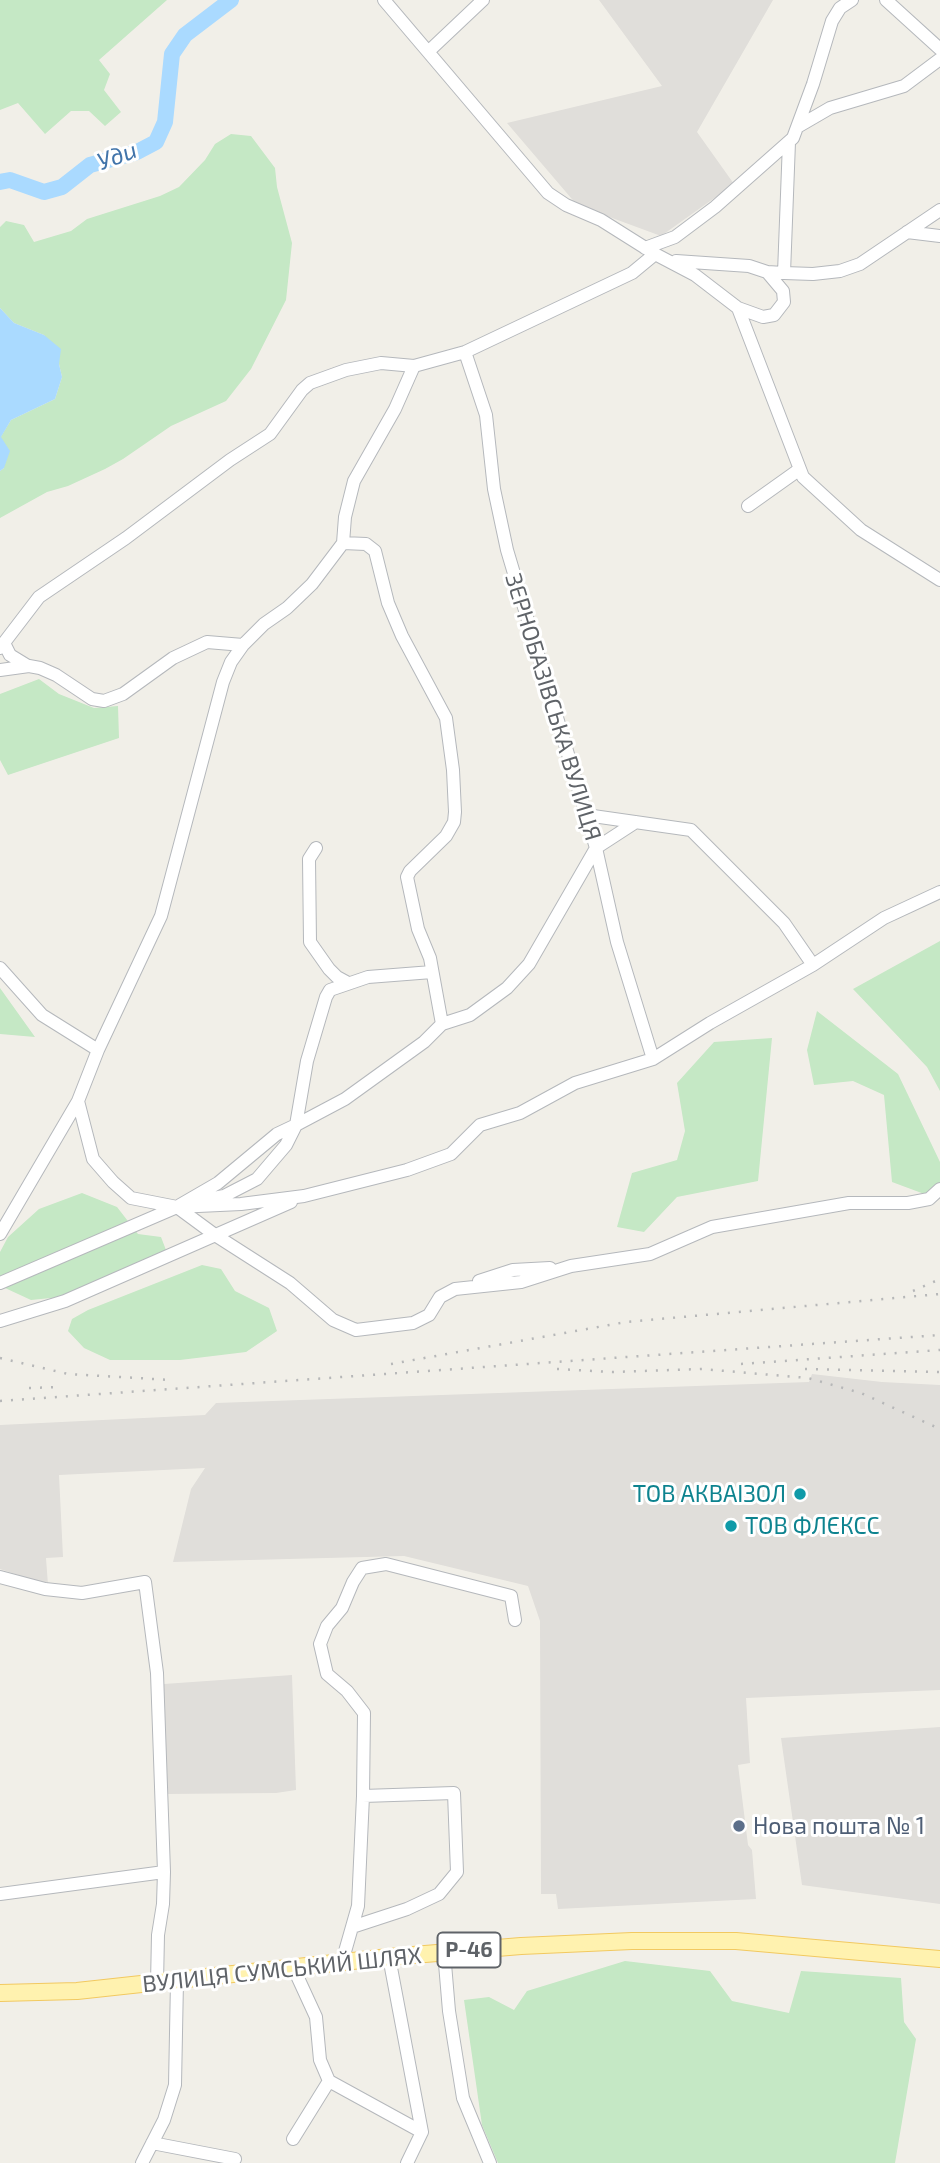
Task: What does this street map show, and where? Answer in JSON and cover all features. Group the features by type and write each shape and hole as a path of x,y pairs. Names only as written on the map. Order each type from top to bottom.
{"main road":[{"name":"ВУЛИЦЯ СУМСЬКИЙ ШЛЯХ","path":"0,1993 77,1991 444,1952 632,1941 736,1941 940,1959"}],"street":[{"path":"384,0 548,193 566,205 601,220 695,275 738,308 763,317 774,315 784,302 783,291 767,272"},
{"path":"429,51 483,0"},
{"path":"243,645 207,642 173,658 123,694 104,701 92,699 46,670 29,666 10,655 2,646 39,597 270,434 310,383 346,370 381,363 414,366 465,352 632,273 650,251 675,237 715,207 789,142 799,125 832,21 840,8 852,0"},
{"path":"886,0 940,50"},
{"path":"799,125 830,108 904,86 940,59"},
{"path":"784,273 789,142"},
{"path":"671,261 750,266 767,272 813,274 840,271 860,264 940,210"},
{"path":"906,232 940,236"},
{"path":"738,308 803,477 861,530 940,580"},
{"name":"ЗЕРНОБАЗІВСЬКА ВУЛИЦЯ","path":"465,352 486,415 494,489 507,550 596,848 617,942 653,1059"},
{"path":"0,1234 78,1101 97,1050 161,916 223,682 231,662 264,624 306,590 323,572 343,543 345,517 354,481 395,409 414,366"},
{"path":"748,506 800,469"},
{"path":"343,543 366,544 375,551 393,614 446,718 453,770 454,822 446,836 407,877 418,929 430,958 442,1024"},
{"path":"0,670 29,666"},
{"path":"586,815 691,830 784,923 813,965"},
{"path":"0,1283 177,1207 218,1184 277,1134 345,1099 424,1042 442,1024 470,1015 507,988 529,964 596,848 636,822"},
{"path":"316,848 309,859 310,942 329,969 348,983"},
{"path":"78,1101 93,1159 131,1198 177,1207 241,1204 304,1196 407,1170 451,1154 480,1125 520,1113 575,1083 653,1059 710,1023 813,965 884,918 940,892"},
{"path":"0,968 42,1015 97,1050"},
{"path":"177,1207 224,1196 257,1180 286,1145 296,1125 307,1061 330,990 368,977 432,972"},
{"path":"177,1207 290,1283 333,1320 356,1330 413,1323 429,1315 440,1297 455,1289 522,1282 571,1266 650,1254 712,1227 849,1203 908,1203 929,1199 940,1189"},
{"path":"0,1321 65,1301 304,1196"},
{"path":"342,1962 358,1906 364,1713 347,1691 327,1674 320,1644 327,1626 342,1608 362,1568 386,1564 511,1596 515,1620"},
{"path":"0,1577 46,1589 82,1593 145,1582 157,1674 164,1872 157,1983"},
{"path":"352,1927 407,1909 439,1894 457,1872 454,1793 363,1796"},
{"path":"0,1894 164,1872"},
{"path":"444,1952 449,2011 463,2098 490,2163"},
{"path":"389,1957 422,2132 407,2163"},
{"path":"293,1967 316,2017 320,2060 329,2081 422,2132"},
{"path":"142,2163 164,2120 175,2085 177,1981"},
{"path":"293,2139 329,2081"},
{"path":"152,2143 235,2159"}],"shaded area":[{"path":"599,0 773,0 697,132 734,184 661,236 577,205 507,123 662,86"},
{"path":"812,1374 940,1385 940,1690 746,1698 750,1763 738,1765 748,1845 752,1850 756,1899 558,1909 556,1894 541,1894 540,1621 528,1586 404,1556 173,1562 191,1489 205,1468 59,1475 63,1557 46,1558 48,1585 0,1569 0,1425 205,1415 216,1403 809,1382"},
{"path":"292,1675 296,1790 276,1793 166,1794 164,1684"},
{"path":"940,1727 940,1904 802,1885 781,1738"}],"green space":[{"path":"0,0 167,0 99,60 110,74 104,90 121,112 105,126 89,111 71,111 45,134 18,103 0,110"},
{"path":"231,134 251,136 275,168 277,187 292,243 286,300 251,369 226,401 171,426 105,469 68,486 47,492 0,518 0,471 4,468 0,438 11,420 55,399 62,377 59,364 44,335 14,323 0,308 0,227 6,221 24,225 34,242 71,231 87,219 160,196 179,187 205,160 215,144"},
{"path":"39,679 59,694 94,708 118,706 119,738 8,775 0,760 0,694"},
{"path":"940,941 940,1091 927,1067 853,989"},
{"path":"0,988 35,1037 0,1034"},
{"path":"817,1011 898,1074 940,1162 940,1184 927,1195 892,1182 884,1095 853,1081 814,1085 807,1050"},
{"path":"772,1038 758,1181 677,1197 644,1232 617,1227 632,1173 677,1160 685,1131 677,1083 714,1042"},
{"path":"82,1193 117,1207 138,1234 161,1237 166,1250 61,1297 31,1300 5,1288 0,1283 0,1252 8,1237 39,1209"},
{"path":"202,1265 221,1269 235,1291 269,1308 277,1331 246,1352 180,1360 110,1360 84,1348 68,1331 72,1319 88,1310"},
{"path":"625,1961 710,1971 732,2001 789,2013 801,1971 901,1978 904,2022 916,2039 895,2163 498,2163 482,2125 464,2000 489,1997 514,2010 527,1991"}],"water":[{"path":"0,308 14,323 44,335 61,349 59,364 62,377 55,399 11,420 1,437 10,451 4,468 0,471"}],"waterway":[{"name":"Уди","path":"0,182 10,180 44,192 62,187 90,165 137,152 156,142 165,122 172,54 185,35 231,0"}],"railway":[{"path":"913,1291 940,1279"},
{"path":"391,1364 626,1322 940,1294"},
{"path":"0,1401 940,1335"},
{"path":"741,1364 940,1350"},
{"path":"0,1358 68,1374 171,1380"},
{"path":"557,1369 612,1372 702,1369 808,1378 861,1393 940,1429"},
{"path":"805,1369 940,1372"},
{"path":"29,1388 62,1387"}],"place":[{"name":"ТОВ АКВАІЗОЛ","path":"800,1494"},
{"name":"ТОВ ФЛЄКСС","path":"731,1526"},
{"name":"Нова пошта № 1","path":"739,1826"}]}
